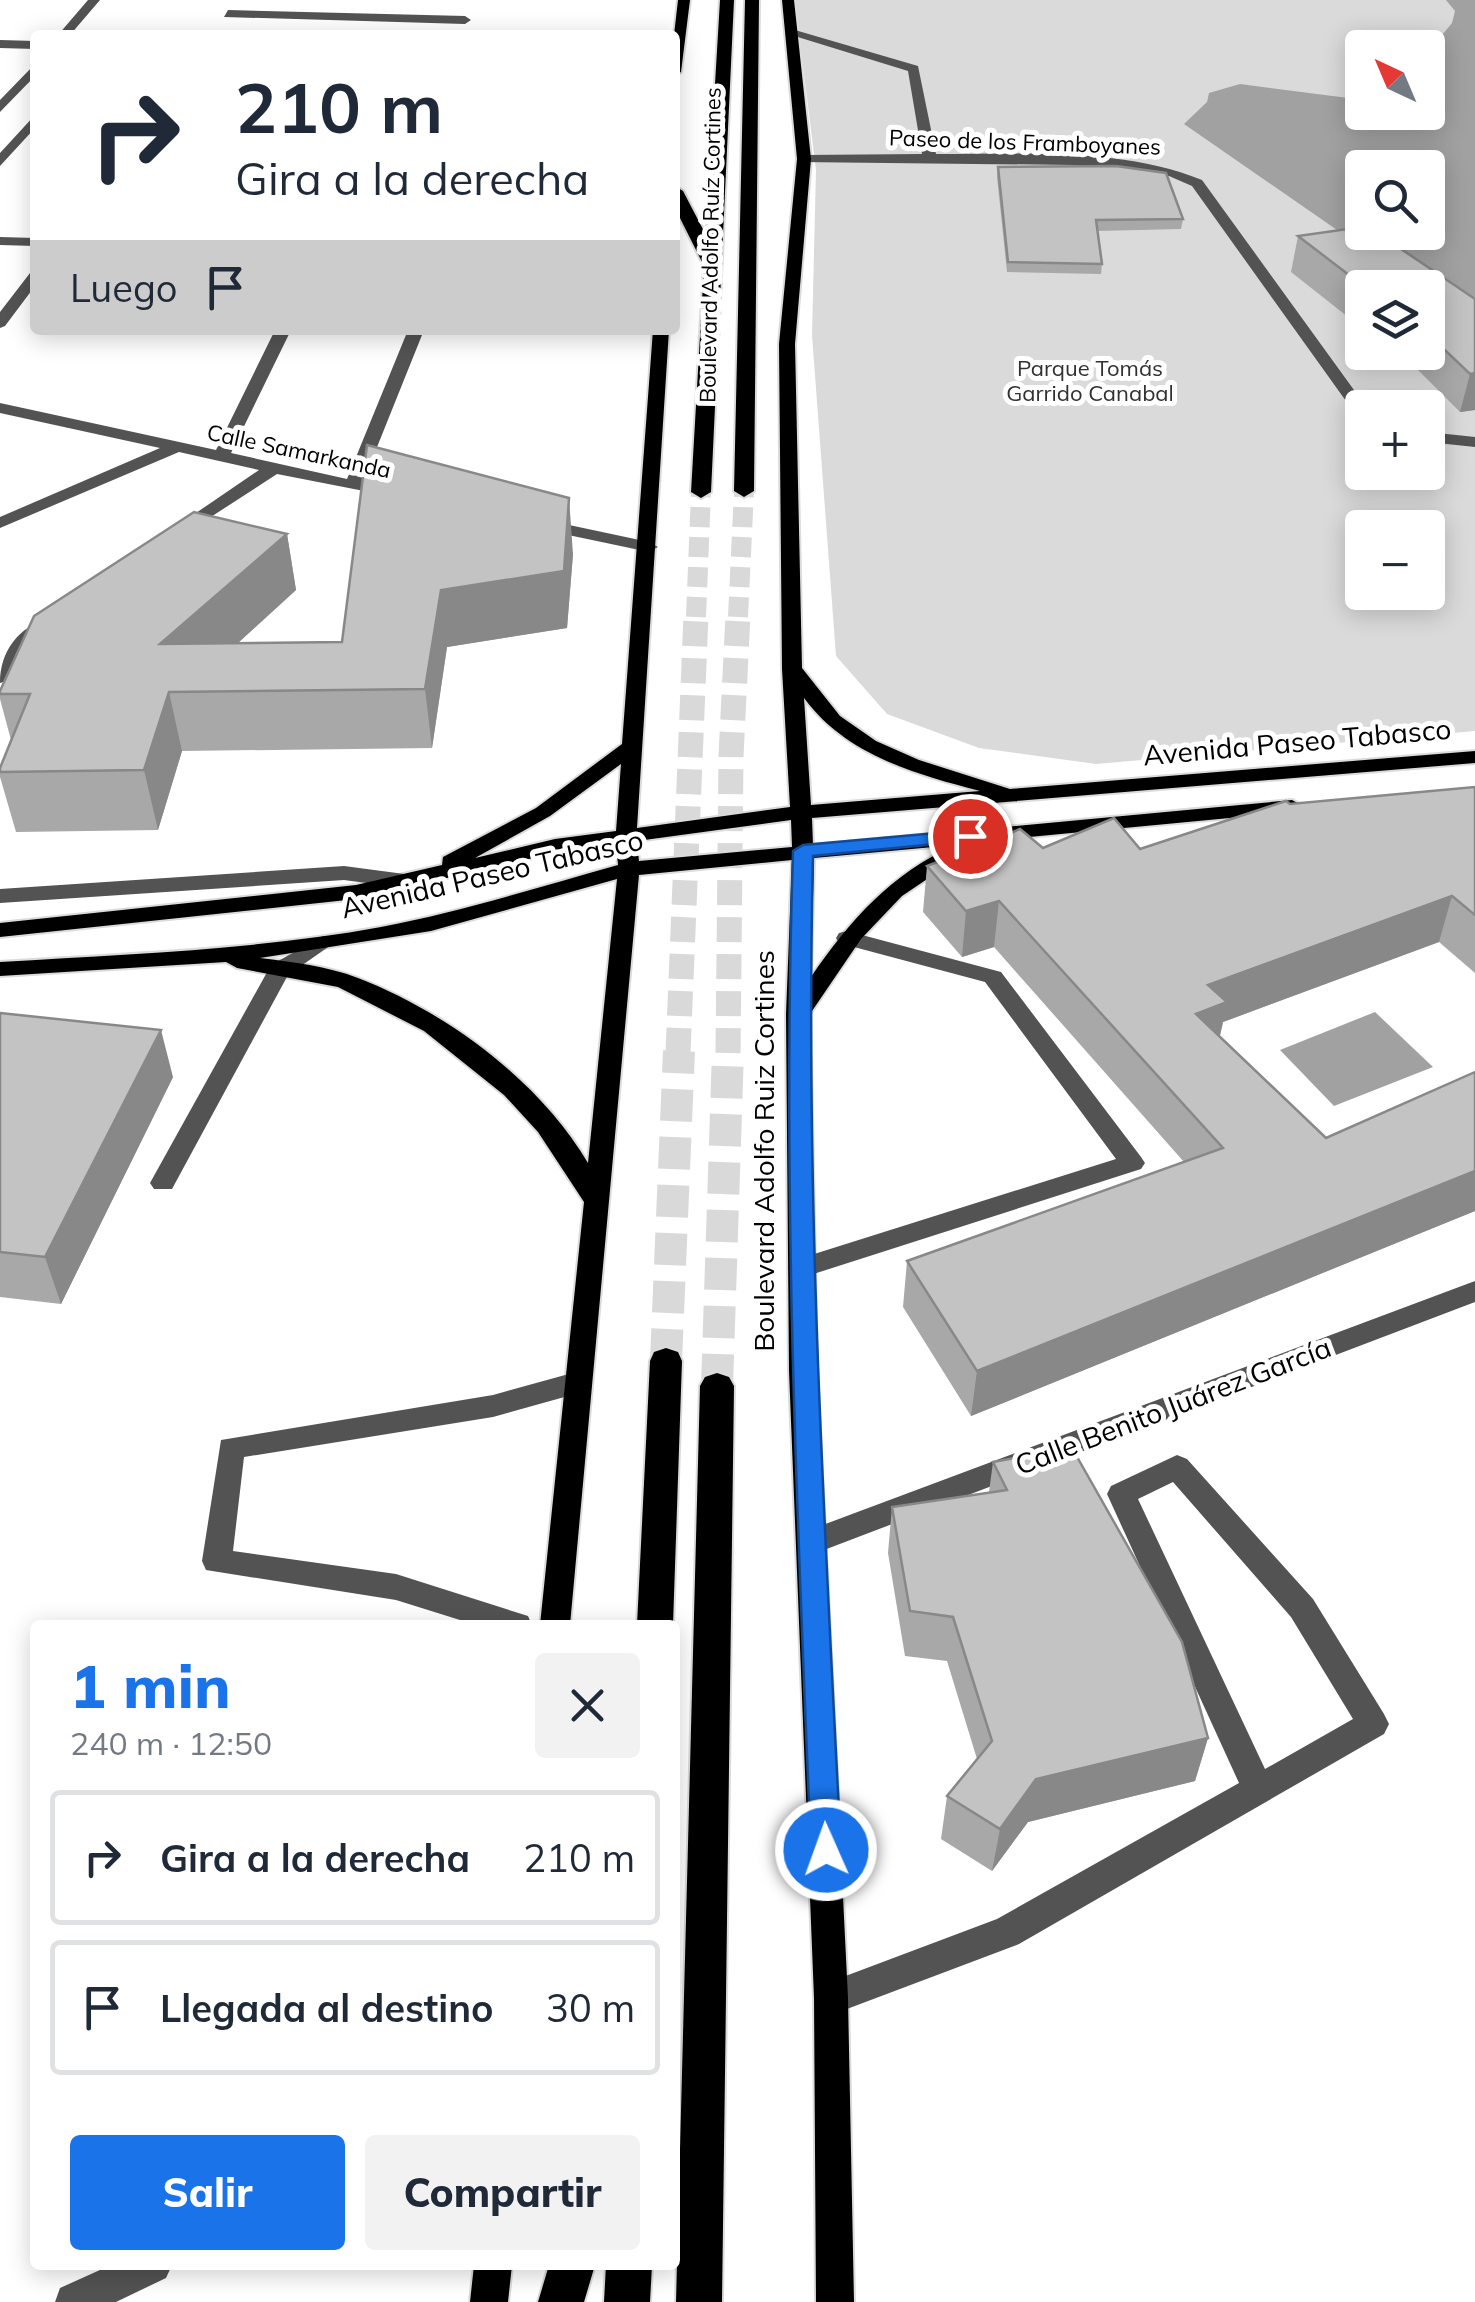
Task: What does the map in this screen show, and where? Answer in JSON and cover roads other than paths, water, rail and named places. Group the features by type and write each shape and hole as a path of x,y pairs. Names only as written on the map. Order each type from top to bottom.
{"highway":[{"name":"Boulevard Adolfo Ruíz Cortines","path":"700,492 727,0"},
{"name":"Boulevard Adolfo Ruíz Cortines","path":"744,491 752,0"},
{"path":"751,44 771,0"},
{"path":"680,202 713,266"},
{"path":"655,1620 666,1362"},
{"path":"698,2302 716,1386"},
{"path":"561,2302 571,2270"},
{"path":"628,2302 629,2270"}],"main road":[{"path":"680,32 684,0"},
{"name":"Boulevard Adolfo Ruiz Cortines","path":"788,0 804,159 787,344 792,669 803,851 798,1014 801,1268 831,1998 836,2302"},
{"path":"555,1620 629,869 626,834 649,547 661,335"},
{"path":"792,669 824,710 851,734 969,781 1030,794"},
{"path":"412,882 544,812 632,746"},
{"name":"Avenida Paseo Tabasco","path":"0,930 242,908 412,882 555,846 802,812 1475,758"},
{"name":"Avenida Paseo Tabasco","path":"0,969 217,956 323,942 431,924 629,869 1318,804"},
{"path":"798,1014 847,938 872,910 919,872 950,854 1004,832"},
{"path":"217,956 280,970 306,971 364,990 449,1038 547,1126 572,1156 595,1200"},
{"path":"488,2302 491,2270"}],"street":[{"path":"68,30 94,0"},
{"path":"239,0 225,19 468,15 461,30"},
{"path":"792,32 914,69 930,160"},
{"path":"0,44 30,45"},
{"path":"0,108 30,74"},
{"path":"0,117 30,118"},
{"path":"0,162 30,124"},
{"name":"Paseo de los Framboyanes","path":"804,159 1142,165 1187,175 1244,245 1296,325 1345,390"},
{"path":"0,241 30,242"},
{"path":"0,323 30,283"},
{"path":"221,457 281,335"},
{"path":"352,486 414,335"},
{"name":"Calle Samarkanda","path":"0,408 410,498"},
{"path":"1445,439 1475,442"},
{"path":"0,523 176,448"},
{"path":"162,545 272,469"},
{"path":"512,518 649,547"},
{"path":"0,677 16,648 67,611"},
{"name":"Avenida Paseo Tabasco","path":"0,896 311,874 372,874 412,882"},
{"path":"801,1268 1132,1163 994,977 847,938"},
{"path":"163,1183 280,970 323,942"},
{"name":"Calle Benito Juárez García","path":"814,1541 1475,1291"},
{"path":"501,1620 396,1586 217,1560 231,1448 493,1406 576,1383"},
{"path":"831,1998 1007,1932 1259,1790 1373,1724 1302,1608 1176,1467 1121,1494 1259,1790"},
{"path":"74,2302 141,2270"}],"tunnel":[{"path":"738,617 744,491"},
{"path":"696,617 701,492"},
{"path":"678,1053 696,615"},
{"path":"728,1053 731,756 738,615"},
{"path":"666,1361 679,1051"},
{"path":"717,1386 728,1051"}],"park label":[{"name":"Parque Tomás Garrido Canabal","path":"1090,380"}]}
